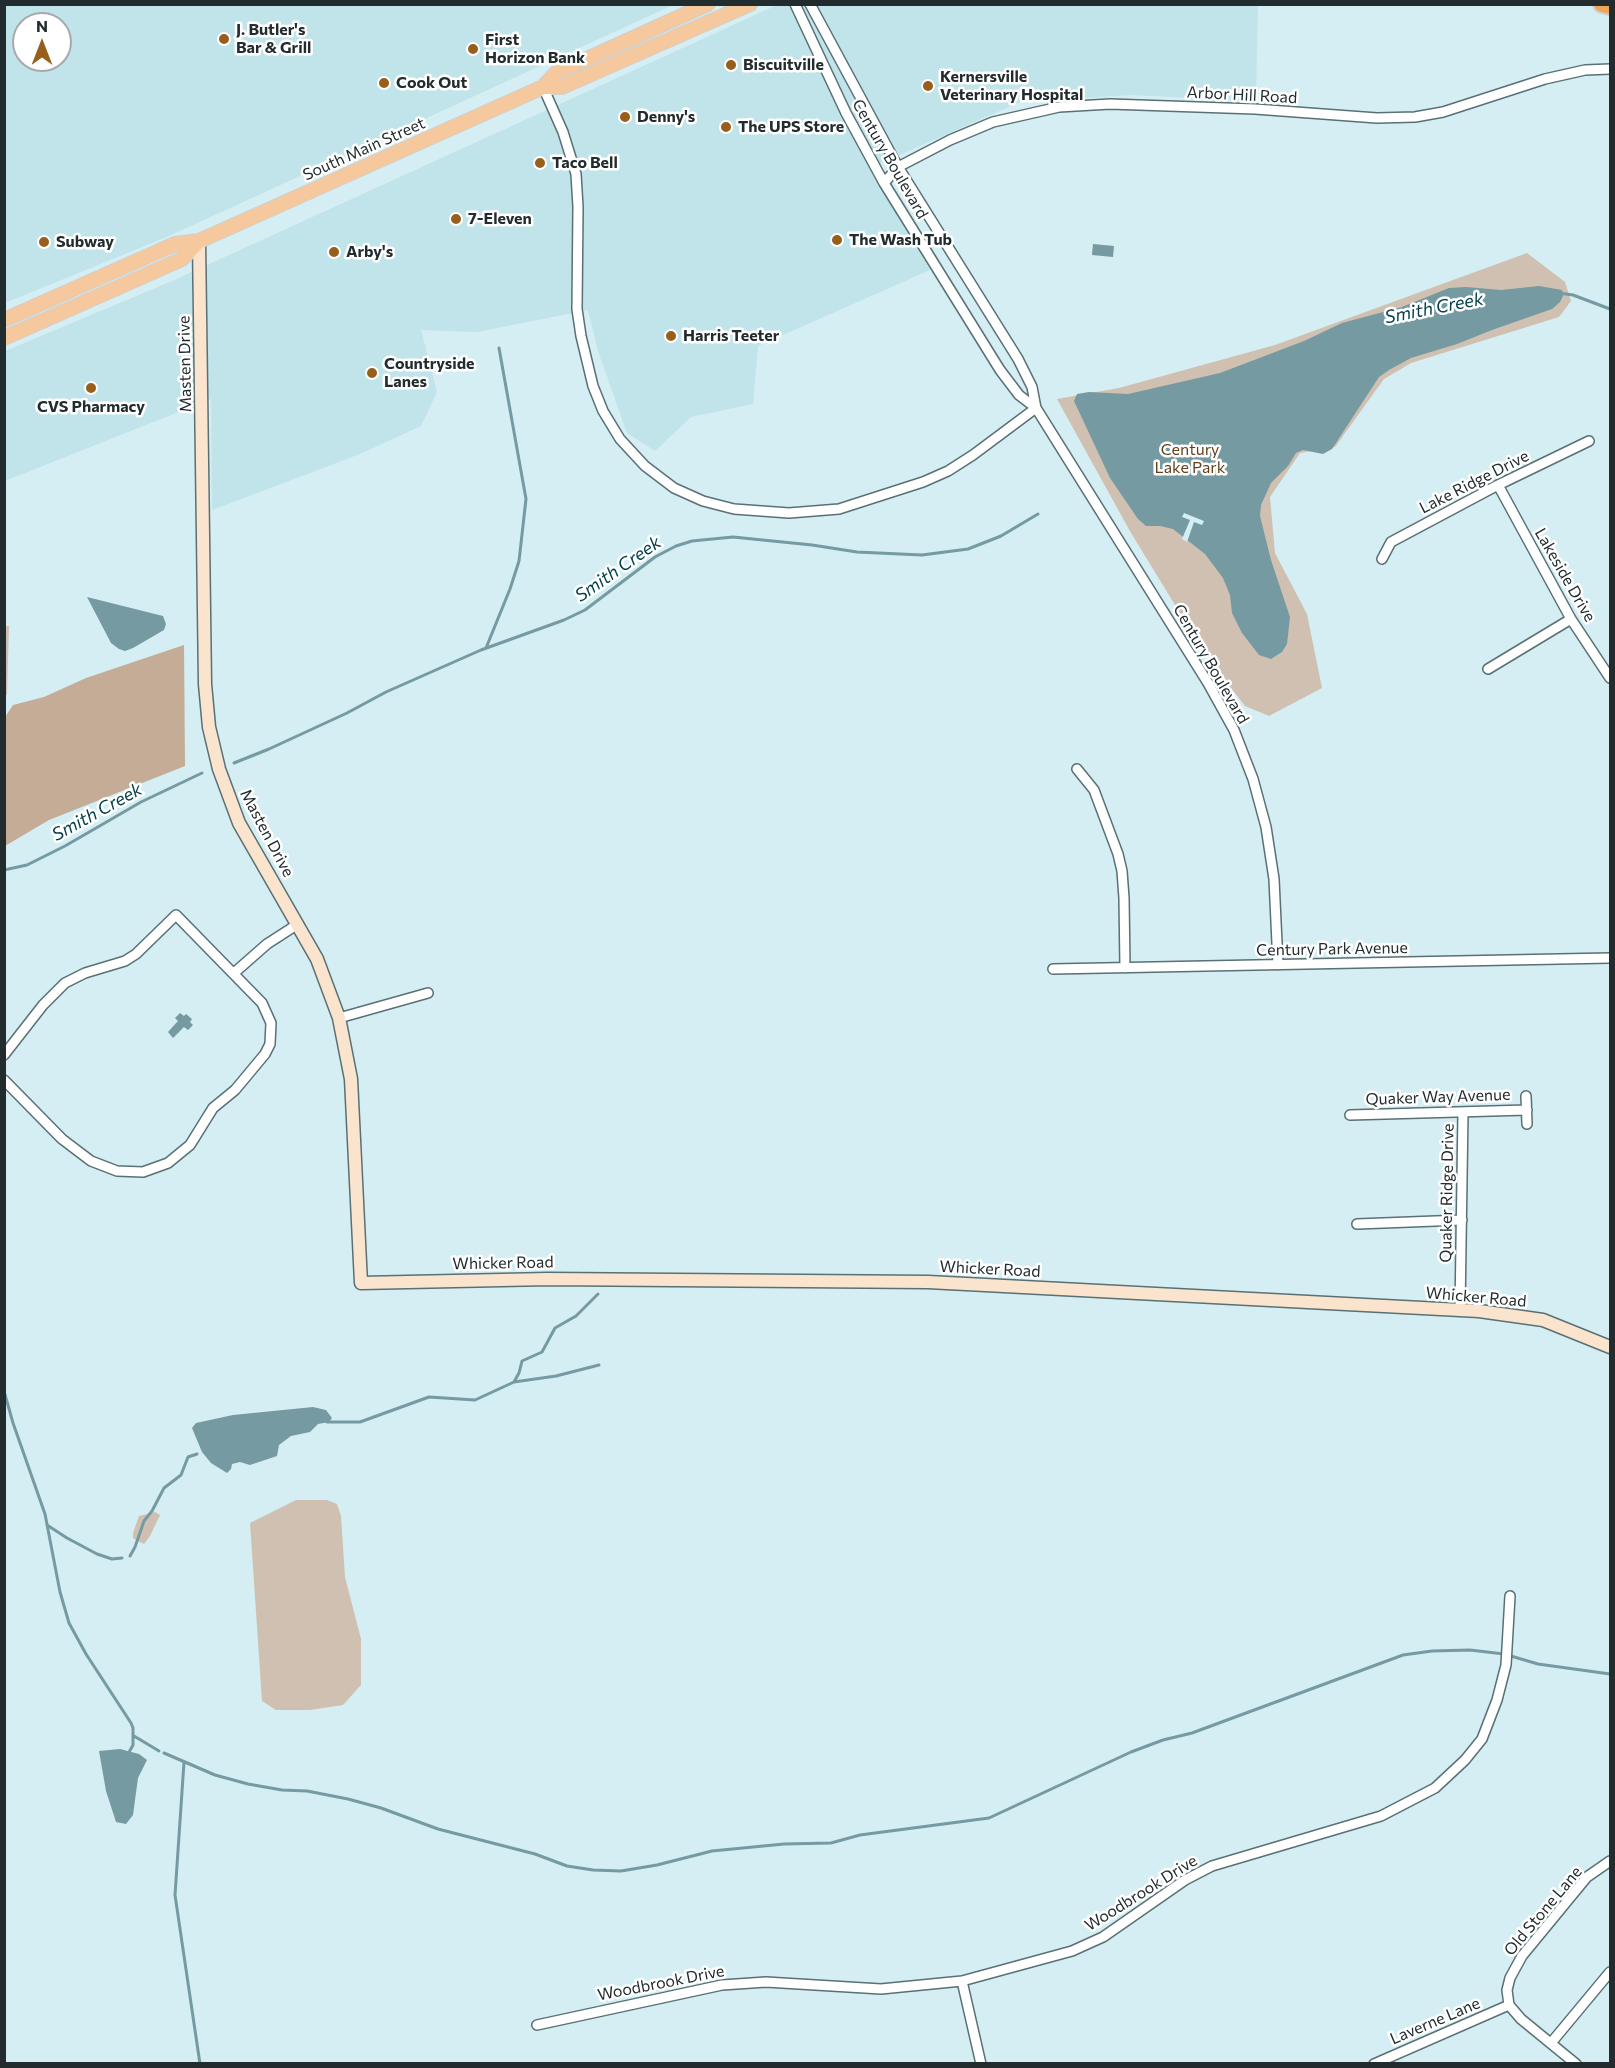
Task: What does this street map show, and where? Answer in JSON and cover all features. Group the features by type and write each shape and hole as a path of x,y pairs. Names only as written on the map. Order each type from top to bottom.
{"highway":[{"path":"1602,4 1611,6"}],"main road":[{"name":"South Main Street","path":"4,321 175,244 199,242 543,87 556,73 708,4"},
{"name":"South Main Street","path":"543,87 562,87 750,4"},
{"name":"South Main Street","path":"4,338 182,259 199,242"}],"street":[{"name":"Century Boulevard","path":"795,4 819,58 884,183 976,331 1019,395 1036,408 1208,683 1237,738 1260,802 1271,853 1278,965"},
{"name":"Century Boulevard","path":"810,4 898,167 1032,387 1036,408"},
{"path":"819,58 835,52"},
{"name":"Arbor Hill Road","path":"884,183 898,167 950,140 993,122 1059,107 1110,104 1377,118 1415,117 1443,112 1545,79 1585,70 1611,69"},
{"path":"543,87 566,139 576,174 577,309 593,386 603,411 620,439 645,466 674,488 703,501 742,510 789,513 839,509 923,482 948,471 974,455 1036,408"},
{"name":"Masten Drive","path":"199,242 205,684 209,727 219,769 239,823 298,924 326,978 339,1018 351,1079 361,1283"},
{"path":"976,331 995,323"},
{"name":"Lake Ridge Drive","path":"1382,559 1391,542 1498,485 1588,441"},
{"name":"Lakeside Drive","path":"1498,485 1572,619 1611,678"},
{"path":"1488,669 1572,619"},
{"path":"1077,769 1094,790 1118,854 1124,898 1125,968"},
{"path":"4,1055 43,1005 65,983 85,973 125,961 136,954 176,915 262,1003 271,1023 270,1044 265,1054 243,1082 213,1108 190,1145 168,1163 143,1172 110,1169 91,1161 62,1139 4,1080"},
{"path":"234,973 267,944 298,924"},
{"name":"Century Park Avenue","path":"1053,969 1611,958"},
{"path":"339,1018 428,993"},
{"path":"1526,1096 1527,1124"},
{"name":"Quaker Way Avenue","path":"1350,1115 1527,1110"},
{"name":"Quaker Ridge Drive","path":"1461,1310 1463,1112"},
{"path":"1357,1224 1462,1220"},
{"name":"Whicker Road","path":"361,1283 548,1278 918,1281 1461,1310 1543,1320 1611,1347"},
{"name":"Woodbrook Drive","path":"537,2025 722,1984 766,1982 881,1989 962,1981 1072,1951 1103,1937 1185,1880 1212,1866 1381,1816 1435,1788 1465,1760 1482,1739 1497,1700 1506,1665 1510,1596"},
{"name":"Old Stone Lane","path":"1509,2005 1507,1990 1510,1978 1522,1956 1587,1877 1611,1861"},
{"path":"1551,2043 1611,1972"},
{"path":"962,1981 981,2064"},
{"path":"1509,2005 1521,2019 1576,2064"},
{"name":"Laverne Lane","path":"1374,2064 1509,2005"}],"shaded area":[{"path":"5,4 673,4 673,5 169,236 5,303"},
{"path":"777,5 1258,5 1256,101 1131,95 1020,102 870,168 930,270 758,346 753,404 691,417 655,451 627,433 598,351 588,310 477,332 421,330 437,392 421,426 360,454 212,510 211,399 5,481 5,351 172,281"},
{"path":"184,645 185,766 49,820 5,846 5,717 13,705 44,697 86,678"}],"green space":[{"name":"Century Lake Park","path":"1527,253 1565,282 1571,301 1559,317 1411,363 1384,379 1335,447 1300,453 1270,497 1275,553 1307,614 1322,688 1269,716 1245,706 1205,654 1131,533 1057,399 1119,388 1275,345"},
{"path":"5,626 9,626 7,695 4,695"},
{"path":"296,1500 327,1500 337,1504 341,1516 345,1577 361,1639 361,1685 343,1705 310,1710 276,1710 262,1701 250,1523"},
{"path":"155,1512 160,1515 144,1544 133,1538 139,1516"}],"water":[{"path":"1093,244 1114,246 1113,257 1092,255"},
{"name":"Century Lake Park","path":"1539,286 1562,290 1563,296 1560,302 1552,309 1457,344 1411,358 1389,370 1379,377 1332,449 1323,454 1303,450 1296,453 1288,466 1271,483 1261,505 1260,516 1271,560 1290,617 1287,644 1282,652 1271,659 1259,655 1242,633 1232,613 1230,595 1223,578 1205,554 1173,529 1146,526 1138,519 1110,478 1074,401 1077,394 1089,392 1128,394 1220,373 1304,341 1342,323 1402,307 1449,288 1501,290"},
{"path":"87,597 163,616 166,624 164,630 133,648 125,651 119,649 111,643"},
{"path":"180,1013 192,1019 190,1022 193,1025 188,1030 184,1027 173,1038 168,1032 178,1021 175,1018"},
{"path":"313,1407 326,1410 332,1418 329,1422 318,1424 310,1432 291,1436 279,1445 277,1456 250,1465 240,1462 232,1464 227,1473 211,1463 202,1452 192,1428 196,1423 233,1415"},
{"path":"120,1749 139,1754 147,1760 138,1778 133,1815 126,1824 116,1822 106,1791 99,1751"}],"pier":[{"path":"1184,513 1204,521 1202,525 1194,522 1187,542 1182,539 1190,520 1182,517"}],"waterway":[{"name":"Smith Creek","path":"1559,293 1573,295 1610,309"},
{"path":"486,648 519,561 526,499 499,348"},
{"name":"Smith Creek","path":"234,763 269,749 386,692 481,650 585,610 655,557 692,541 733,537 857,552 922,555 968,549 1001,536 1038,514"},
{"name":"Smith Creek","path":"4,870 27,865 141,802 202,773"},
{"path":"327,1422 360,1422 429,1397 475,1400 514,1382 522,1361 542,1352 555,1328 576,1316 598,1294"},
{"path":"514,1382 556,1376 599,1365"},
{"path":"4,1391 45,1514 60,1592 69,1623 86,1654 131,1723 133,1745 128,1754"},
{"path":"130,1556 144,1521 164,1488 181,1475 188,1457 197,1454"},
{"path":"47,1525 97,1554 112,1559 122,1558"},
{"path":"164,1753 215,1775 248,1784 282,1790 307,1791 348,1799 381,1808 438,1829 535,1854 567,1866 621,1871 657,1865 712,1851 784,1844 831,1843 860,1835 989,1818 1131,1752 1163,1740 1192,1733 1403,1655 1432,1651 1470,1650 1504,1654 1538,1664 1610,1674"},
{"path":"134,1736 159,1751"},
{"path":"184,1762 175,1895 200,2064"}],"place":[{"name":"J. Butler's Bar & Grill","path":"224,39"},
{"name":"First Horizon Bank","path":"473,49"},
{"name":"Biscuitville","path":"731,65"},
{"name":"Cook Out","path":"384,83"},
{"name":"Kernersville Veterinary Hospital","path":"928,86"},
{"name":"Denny's","path":"625,117"},
{"name":"The UPS Store","path":"726,127"},
{"name":"Taco Bell","path":"540,163"},
{"name":"7-Eleven","path":"456,219"},
{"name":"The Wash Tub","path":"837,240"},
{"name":"Subway","path":"44,242"},
{"name":"Arby's","path":"334,252"},
{"name":"Harris Teeter","path":"671,336"},
{"name":"Countryside Lanes","path":"372,373"},
{"name":"CVS Pharmacy","path":"91,388"}]}
